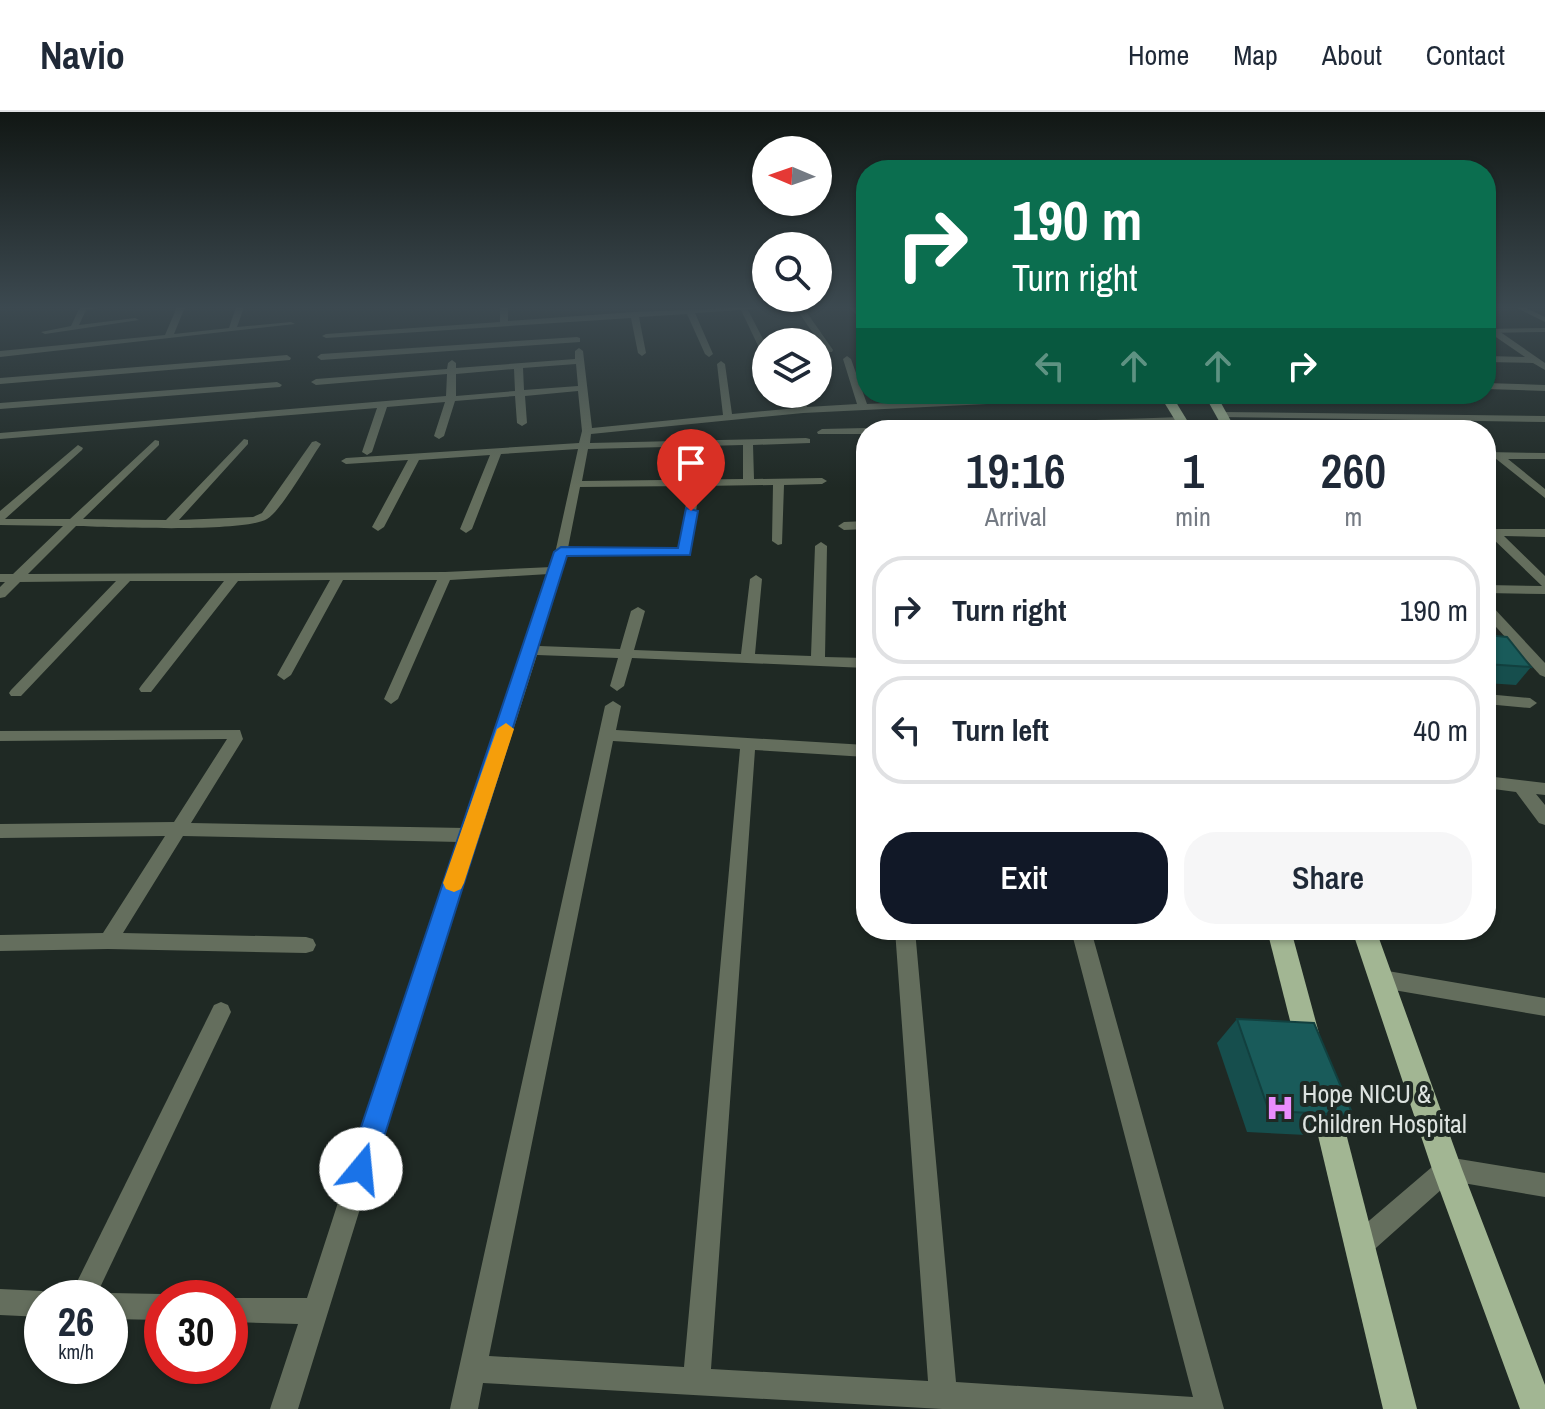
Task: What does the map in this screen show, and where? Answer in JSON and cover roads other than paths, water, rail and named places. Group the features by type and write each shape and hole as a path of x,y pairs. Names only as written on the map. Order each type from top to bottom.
{"main road":[{"path":"1216,404 1225,420"},
{"path":"1282,940 1400,1409"},
{"path":"1368,940 1447,1169 1537,1409"}],"street":[{"path":"0,381 168,368"},
{"path":"439,436 451,399 452,368"},
{"path":"316,382 498,368"},
{"path":"518,368 522,423"},
{"path":"284,1409 433,941 471,835 557,570 587,431 580,368"},
{"path":"721,368 728,418"},
{"path":"0,406 277,385"},
{"path":"1496,386 1545,388"},
{"path":"0,436 582,388"},
{"path":"367,452 383,404"},
{"path":"587,431 887,404"},
{"path":"782,413 789,442"},
{"path":"1222,415 1489,420"},
{"path":"1496,420 1542,421"},
{"path":"822,432 856,432"},
{"path":"346,461 584,446 806,441"},
{"path":"169,524 244,442"},
{"path":"0,594 8,578 74,525 155,443"},
{"path":"748,443 749,482"},
{"path":"0,520 74,525 243,523 266,515 316,444"},
{"path":"0,520 78,448"},
{"path":"466,529 497,451"},
{"path":"1496,456 1545,456"},
{"path":"1499,456 1545,495"},
{"path":"378,527 415,457"},
{"path":"576,484 822,481"},
{"path":"561,552 685,552 695,482"},
{"path":"778,541 779,482"},
{"path":"844,526 856,525"},
{"path":"1496,532 1545,533"},
{"path":"1496,538 1545,583"},
{"path":"818,661 821,546"},
{"path":"8,578 445,576 557,570"},
{"path":"391,699 445,576"},
{"path":"146,689 234,577"},
{"path":"284,675 338,577"},
{"path":"16,693 126,578"},
{"path":"748,658 756,579"},
{"path":"1496,589 1545,590"},
{"path":"464,1409 615,696 638,611"},
{"path":"1496,619 1545,672"},
{"path":"532,650 856,663"},
{"path":"1496,700 1530,703"},
{"path":"0,736 224,731 235,734 235,739 108,941"},
{"path":"607,735 856,750"},
{"path":"696,1381 748,744"},
{"path":"1496,783 1545,789"},
{"path":"1522,787 1545,818"},
{"path":"0,831 178,829 471,835"},
{"path":"906,940 943,1395"},
{"path":"1084,940 1210,1409"},
{"path":"0,943 108,941 306,945"},
{"path":"1382,979 1545,1007"},
{"path":"91,1280 221,1012"},
{"path":"1359,1246 1447,1169 1545,1185"},
{"path":"0,1302 24,1303"},
{"path":"248,1309 316,1311"},
{"path":"473,1369 1189,1409"}],"place":[{"name":"Hope NICU & Children Hospital","path":"1280,1108"}]}
